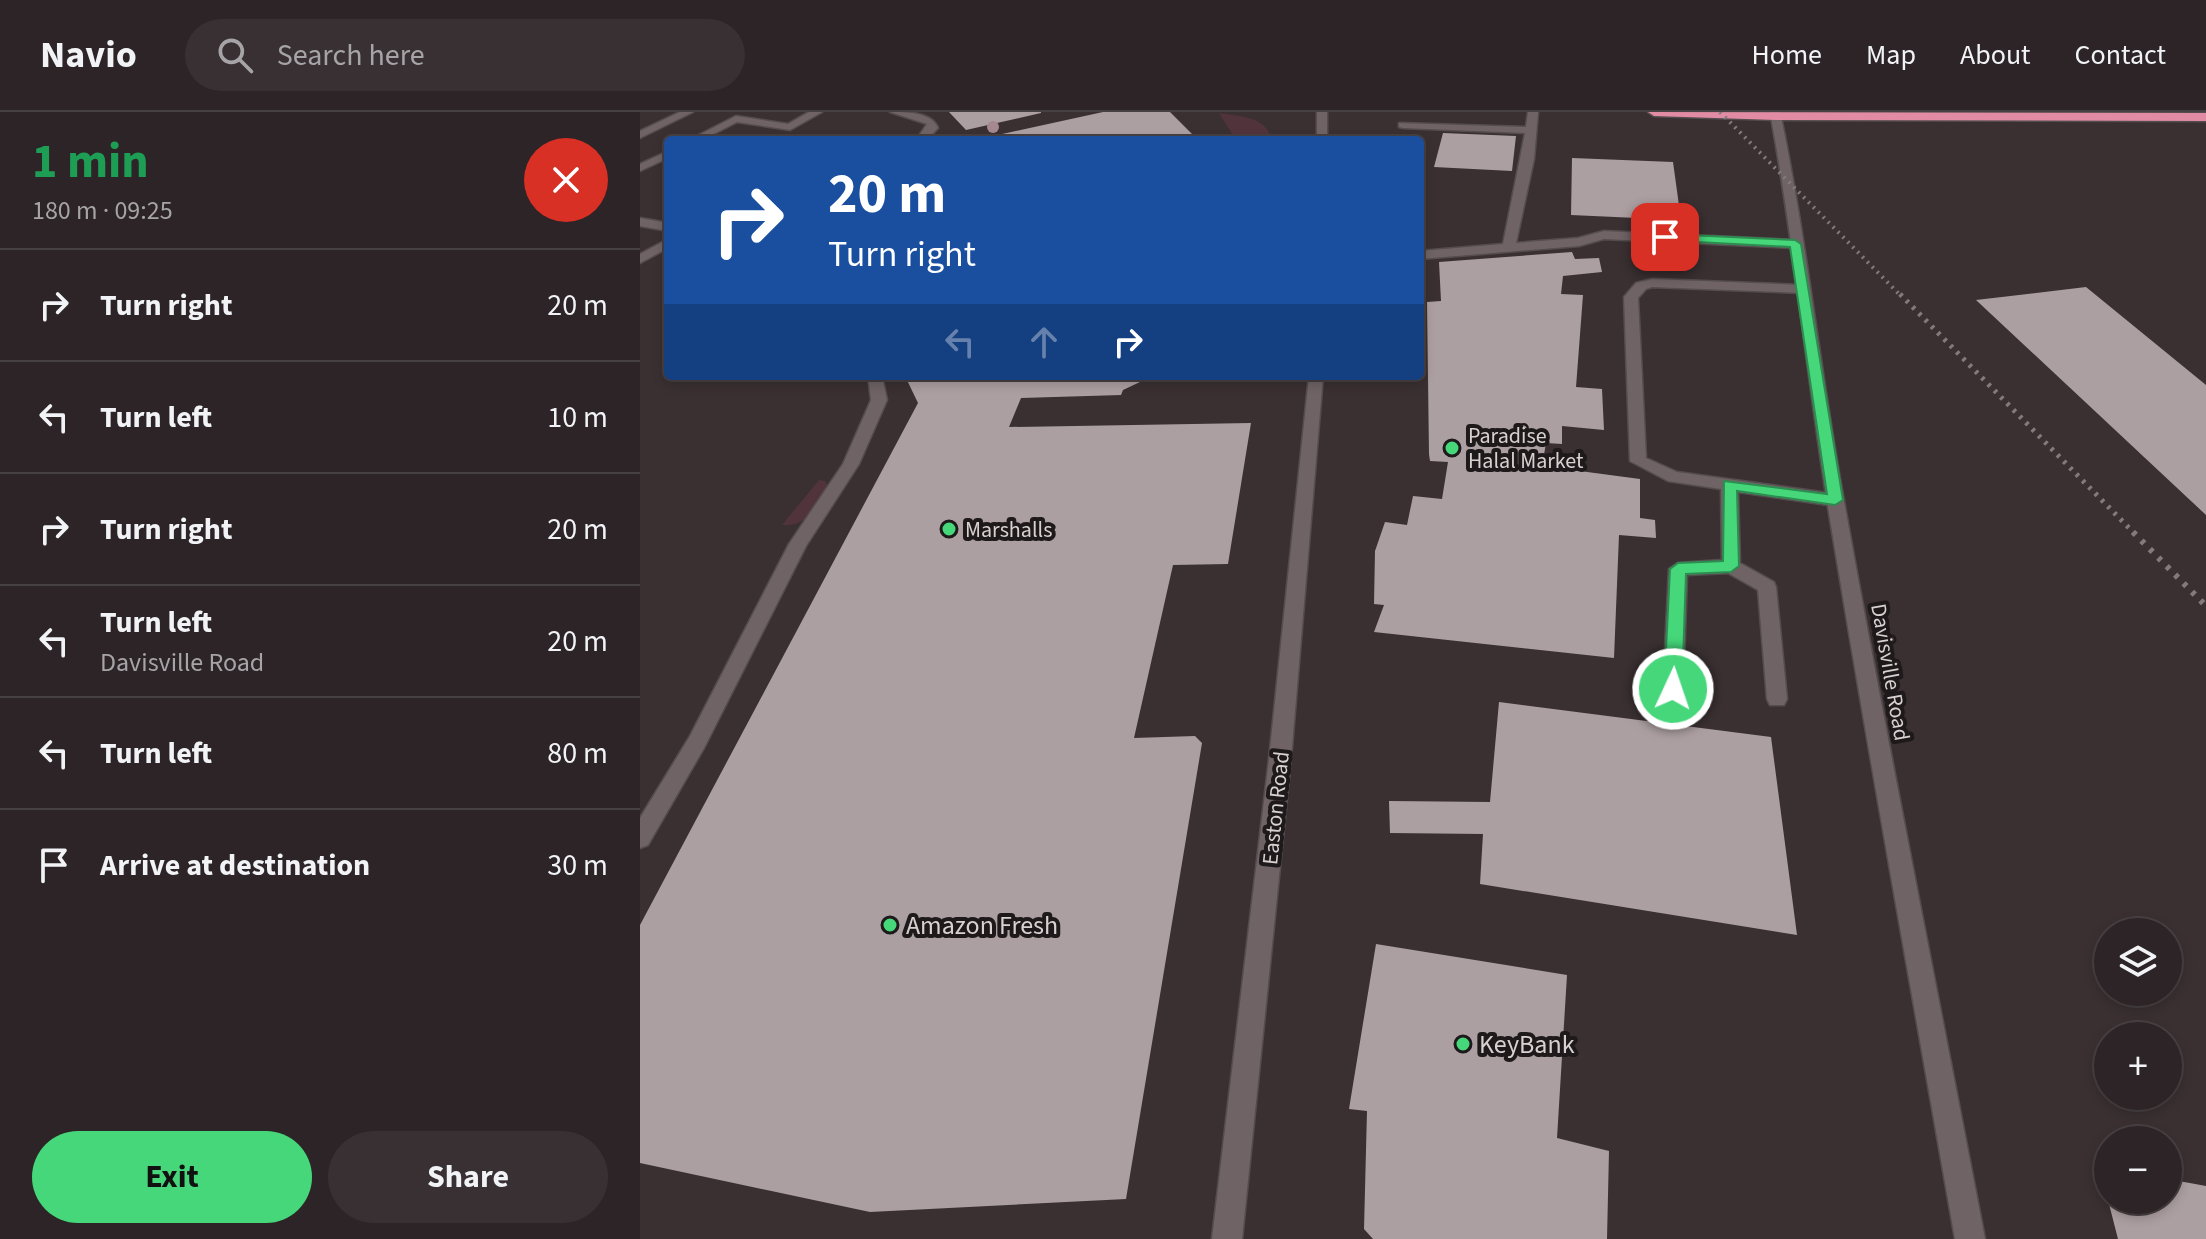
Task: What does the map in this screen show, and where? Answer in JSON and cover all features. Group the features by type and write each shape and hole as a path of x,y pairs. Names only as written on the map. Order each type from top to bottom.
{"highway":[{"path":"1654,112 2201,115"}],"street":[{"path":"640,135 688,112"},
{"path":"702,136 736,119 790,127 817,112"},
{"path":"895,112 922,117 932,123 933,128 925,136"},
{"path":"1322,112 1322,136"},
{"path":"1509,248 1533,112"},
{"name":"Davisville Road","path":"1775,114 1789,182 1795,244 1835,500 1970,1239"},
{"path":"1403,125 1531,130"},
{"path":"640,168 664,156"},
{"path":"640,222 664,226"},
{"path":"1424,255 1579,242 1604,235 1795,244"},
{"path":"640,259 664,245"},
{"path":"1802,289 1652,283 1641,286 1631,297 1638,461 1674,477 1835,500"},
{"path":"640,838 697,742 798,544 851,464 879,400 876,380"},
{"name":"Easton Road","path":"1227,1239 1280,759 1316,380"},
{"path":"1729,485 1731,566"},
{"path":"1673,689 1678,569 1731,566 1767,587 1777,699"}],"shaded area":[{"path":"1219,113 1258,122 1270,136 1233,136"},
{"path":"819,480 825,481 828,487 815,508 799,523 782,525"}],"building":[{"path":"949,112 1041,112 1041,113 966,130"},
{"path":"1103,112 1170,112 1193,135 1189,136 993,136"},
{"path":"1443,133 1516,136 1512,171 1434,167"},
{"path":"1572,158 1673,162 1681,220 1571,215"},
{"path":"1572,252 1575,259 1599,258 1602,272 1563,276 1561,294 1583,295 1576,387 1602,389 1604,430 1562,426 1562,444 1546,443 1542,466 1640,479 1640,518 1655,520 1656,538 1619,535 1614,658 1374,632 1384,605 1374,604 1375,551 1385,522 1407,525 1413,496 1442,499 1448,462 1430,461 1429,454 1427,302 1441,301 1439,262"},
{"path":"2086,287 2206,385 2206,515 1976,300"},
{"path":"907,380 1141,380 1123,390 1121,395 1021,398 1009,427 1251,423 1228,564 1173,565 1134,738 1195,736 1202,743 1126,1199 870,1212 640,1163 640,925 918,403"},
{"path":"1499,702 1771,737 1797,935 1480,884 1483,834 1390,833 1389,801 1490,802"},
{"path":"1376,944 1567,975 1557,1138 1609,1151 1607,1239 1373,1239 1364,1229 1367,1111 1349,1109"},
{"path":"2182,1182 2206,1186 2206,1239 2118,1239 2112,1214 2182,1214"}],"railway":[{"path":"1720,112 1901,296"},
{"path":"1900,294 2135,534"},
{"path":"2133,532 2206,606"}],"place":[{"name":"Paradise Halal Market","path":"1452,448"},
{"name":"Marshalls","path":"949,529"},
{"name":"Amazon Fresh","path":"890,925"},
{"name":"KeyBank","path":"1463,1044"}],"route":[{"path":"1665,237 1795,244 1835,500 1729,485 1731,566 1678,569 1673,689"}]}
